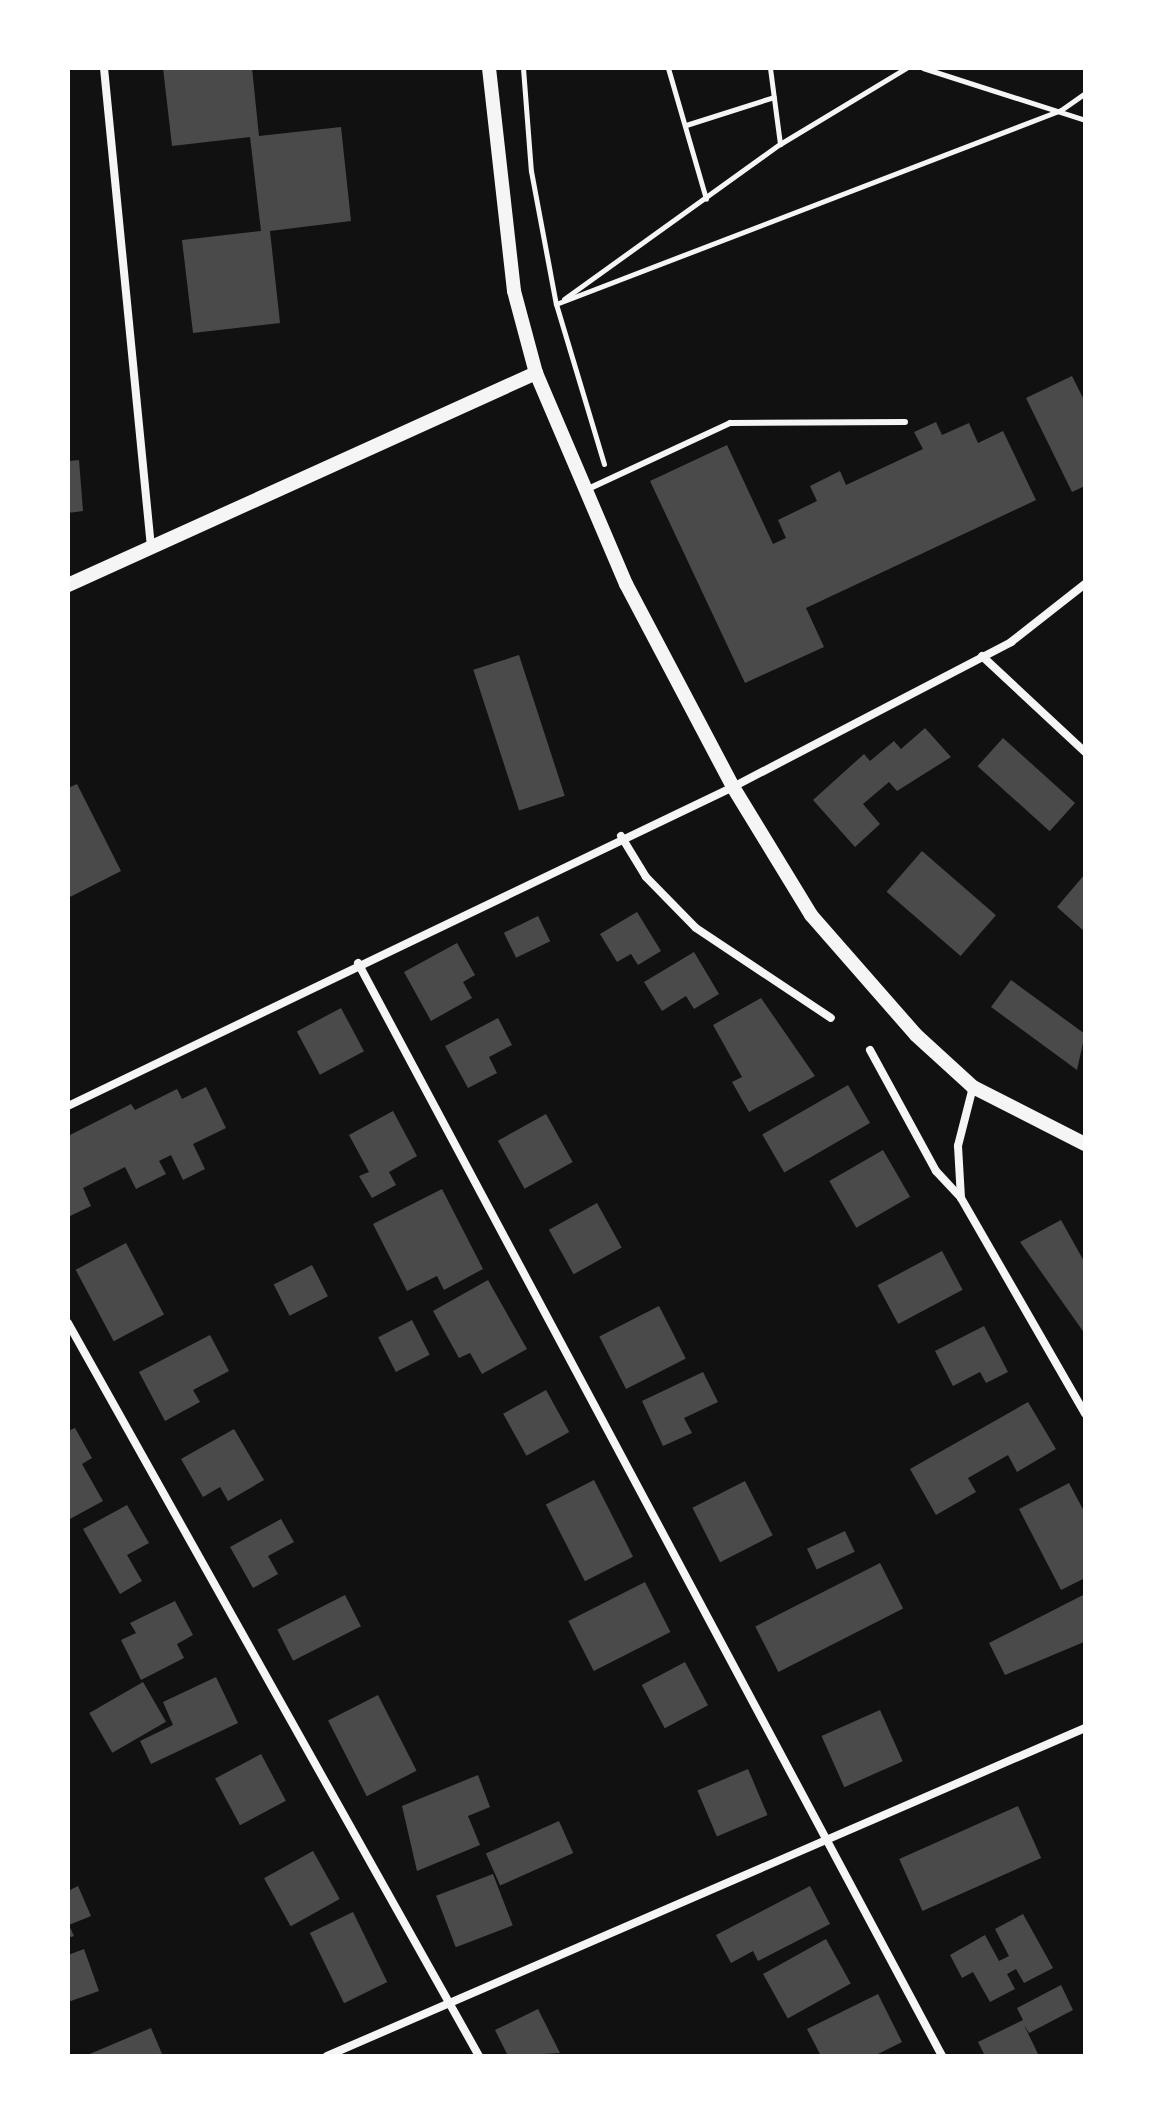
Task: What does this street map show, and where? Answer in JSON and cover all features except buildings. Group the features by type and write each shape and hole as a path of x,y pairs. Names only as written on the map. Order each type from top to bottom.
{"street":[{"path":"104,68 151,546"},
{"path":"489,68 514,291 536,373 583,492 733,787 811,915 916,1035 973,1087 1085,1144"},
{"path":"68,585 536,373"},
{"path":"68,1106 621,836 733,787 982,656 1045,619 1085,584"},
{"path":"982,656 1085,752"},
{"path":"621,836 646,877 696,928 831,1018"},
{"path":"358,963 824,1841 942,2056"},
{"path":"870,1050 936,1171 961,1198 1085,1414"},
{"path":"961,1198 958,1146 973,1087"},
{"path":"68,1323 479,2056"},
{"path":"327,2056 1085,1728"}],"lane":[{"path":"583,492 730,423 905,422"}],"path":[{"path":"523,68 531,171 556,304 601,441 605,481"},
{"path":"668,68 706,199"},
{"path":"770,68 780,144"},
{"path":"556,304 780,144 906,68"},
{"path":"923,68 1085,120"},
{"path":"556,304 1061,110 1085,93"},
{"path":"686,125 774,97"}]}
